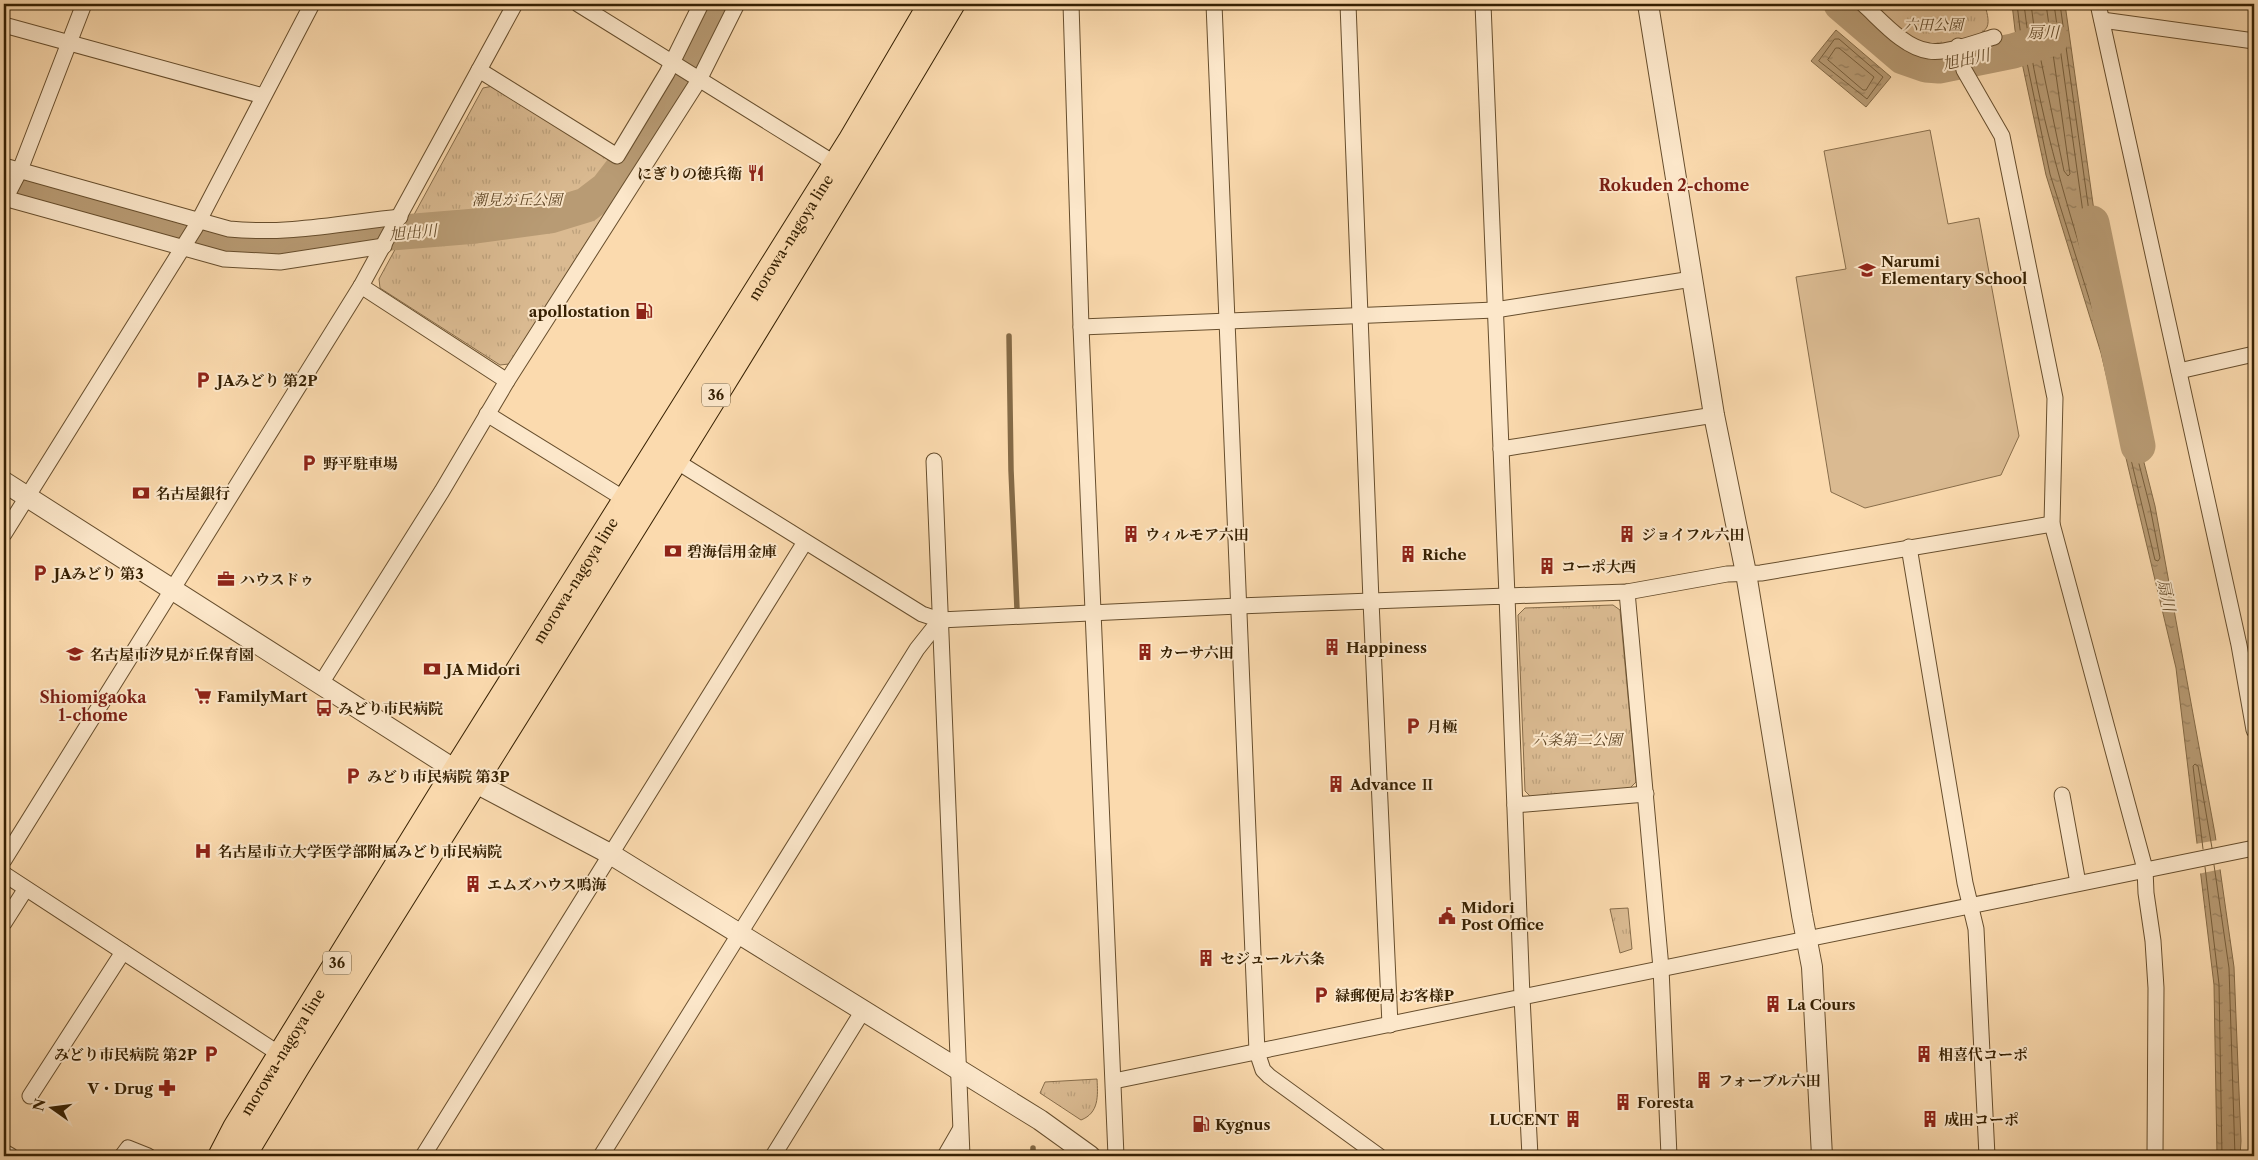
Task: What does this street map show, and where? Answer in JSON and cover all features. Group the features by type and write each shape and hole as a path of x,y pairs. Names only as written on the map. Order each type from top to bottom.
{"main road":[{"name":"morowa-nagoya line","path":"220,1156 236,1126 281,1055 676,460 844,169 931,4"},
{"name":"morowa-nagoya line","path":"243,1156 626,500 952,4"}],"street":[{"path":"10,189 84,4"},
{"path":"4,534 191,234 312,4"},
{"path":"4,860 361,286 386,244 515,4"},
{"path":"578,4 844,169"},
{"path":"320,685 488,414 684,71 701,4"},
{"path":"479,70 617,156 737,4"},
{"path":"1071,4 1081,327 1116,1156"},
{"path":"1214,4 1257,1052 1263,1070 1268,1076 1378,1156"},
{"path":"1348,4 1371,601 1390,1025"},
{"path":"1483,4 1522,997 1530,1156"},
{"path":"1648,4 1714,415 1746,573 1812,967 1822,1156"},
{"path":"1863,4 1905,40 1918,48 1931,52 1959,49 1994,37"},
{"path":"2098,4 2239,645 2254,730"},
{"path":"2102,20 2254,41"},
{"path":"4,24 263,96"},
{"path":"1959,49 1964,70 2002,136 2055,398 2052,524 2145,869 2156,988 2155,1156"},
{"path":"4,166 10,189"},
{"path":"10,189 191,234 229,229 267,231 398,221"},
{"path":"10,189 191,234 224,259 280,262 386,244"},
{"path":"1081,327 1495,310 1692,279"},
{"path":"361,286 506,381"},
{"path":"2178,371 2254,354"},
{"path":"488,414 626,500"},
{"path":"1501,449 1714,415"},
{"path":"676,460 922,614 940,620 1238,606 1627,592 1727,574 1761,573 2052,524"},
{"path":"934,461 962,1156"},
{"path":"4,482 465,776 612,855 864,1009 1040,1120 1090,1156"},
{"path":"423,1156 805,542"},
{"path":"1909,547 1965,883 1976,929 1987,1156"},
{"path":"1627,592 1661,968 1670,1156"},
{"path":"601,1156 917,649 940,620"},
{"path":"1515,805 1646,794"},
{"path":"2062,795 2078,883"},
{"path":"1114,1081 1806,938 2254,848"},
{"path":"4,874 25,890 281,1055"},
{"path":"4,923 25,890"},
{"path":"30,1096 123,952"},
{"path":"773,1156 864,1009"},
{"path":"945,1156 960,1130"},
{"path":"122,1156 128,1148 148,1156"},
{"path":"4,1152 11,1156"}],"green space":[{"name":"六田公園","path":"1872,4 1985,4 1988,24 1983,32 1957,42 1936,44 1921,42 1895,25"},
{"name":"潮見が丘公園","path":"493,86 631,172 509,364 500,365 380,288 379,279 483,88"},
{"path":"1930,130 1948,224 1979,218 2019,436 2001,475 1865,508 1831,492 1796,277 1846,269 1824,151"},
{"name":"六条第二公園","path":"1613,605 1620,610 1636,782 1629,789 1532,798 1525,791 1518,615 1525,608"},
{"path":"1628,908 1632,949 1620,953 1610,909"},
{"path":"1097,1079 1096,1103 1091,1113 1081,1120 1040,1093 1045,1082"}],"water":[{"name":"扇川","path":"2012,4 2065,4 2111,332 2155,506 2215,834 2234,967 2240,1156 2217,1156 2214,985 2176,668 2101,353 2046,175 2015,30"},
{"path":"1836,30 1891,77 1866,107 1811,61"}],"pier":[{"path":"2218,840 2222,869 2198,874 2195,844"}],"waterway":[{"name":"旭出川","path":"4,182 228,245 250,247 285,246 379,234 476,226 550,216 586,205 607,189 624,167 676,83 718,4"},
{"name":"旭出川","path":"1841,4 1903,57 1926,65 1939,66 2013,51 2051,39"},
{"name":"扇川","path":"2092,223 2138,446"},
{"path":"1009,336 1011,470 1017,609"},
{"path":"1033,1148 1033,1156"}],"place":[{"name":"にぎりの徳兵衛","path":"756,173"},
{"name":"Narumi Elementary School","path":"1867,270"},
{"name":"apollostation","path":"644,311"},
{"name":"JAみどり 第2P","path":"203,380"},
{"name":"野平駐車場","path":"309,463"},
{"name":"名古屋銀行","path":"141,493"},
{"name":"ウィルモア六田","path":"1131,534"},
{"name":"ジョイフル六田","path":"1627,534"},
{"name":"碧海信用金庫","path":"673,551"},
{"name":"Riche","path":"1408,554"},
{"name":"コーポ大西","path":"1547,566"},
{"name":"JAみどり 第3","path":"40,573"},
{"name":"ハウスドゥ","path":"226,579"},
{"name":"Happiness","path":"1332,647"},
{"name":"カーサ六田","path":"1145,652"},
{"name":"名古屋市汐見が丘保育園","path":"75,654"},
{"name":"JA Midori","path":"432,669"},
{"name":"FamilyMart","path":"203,696"},
{"name":"みどり市民病院","path":"324,708"},
{"name":"月極","path":"1413,726"},
{"name":"みどり市民病院 第3P","path":"353,776"},
{"name":"Advance Ⅱ","path":"1336,784"},
{"name":"名古屋市立大学医学部附属みどり市民病院","path":"203,851"},
{"name":"エムズハウス鳴海","path":"473,884"},
{"name":"Midori Post Office","path":"1447,916"},
{"name":"セジュール六条","path":"1206,958"},
{"name":"緑郵便局 お客様P","path":"1321,995"},
{"name":"La Cours","path":"1773,1004"},
{"name":"みどり市民病院 第2P","path":"211,1054"},
{"name":"相喜代コーポ","path":"1924,1054"},
{"name":"フォーブル六田","path":"1704,1080"},
{"name":"V・Drug","path":"167,1088"},
{"name":"Foresta","path":"1623,1102"},
{"name":"LUCENT","path":"1573,1119"},
{"name":"成田コーポ","path":"1930,1119"},
{"name":"Kygnus","path":"1201,1124"}],"district":[{"name":"Rokuden 2-chome","path":"1674,185"},
{"name":"Shiomigaoka 1-chome","path":"93,706"}]}
